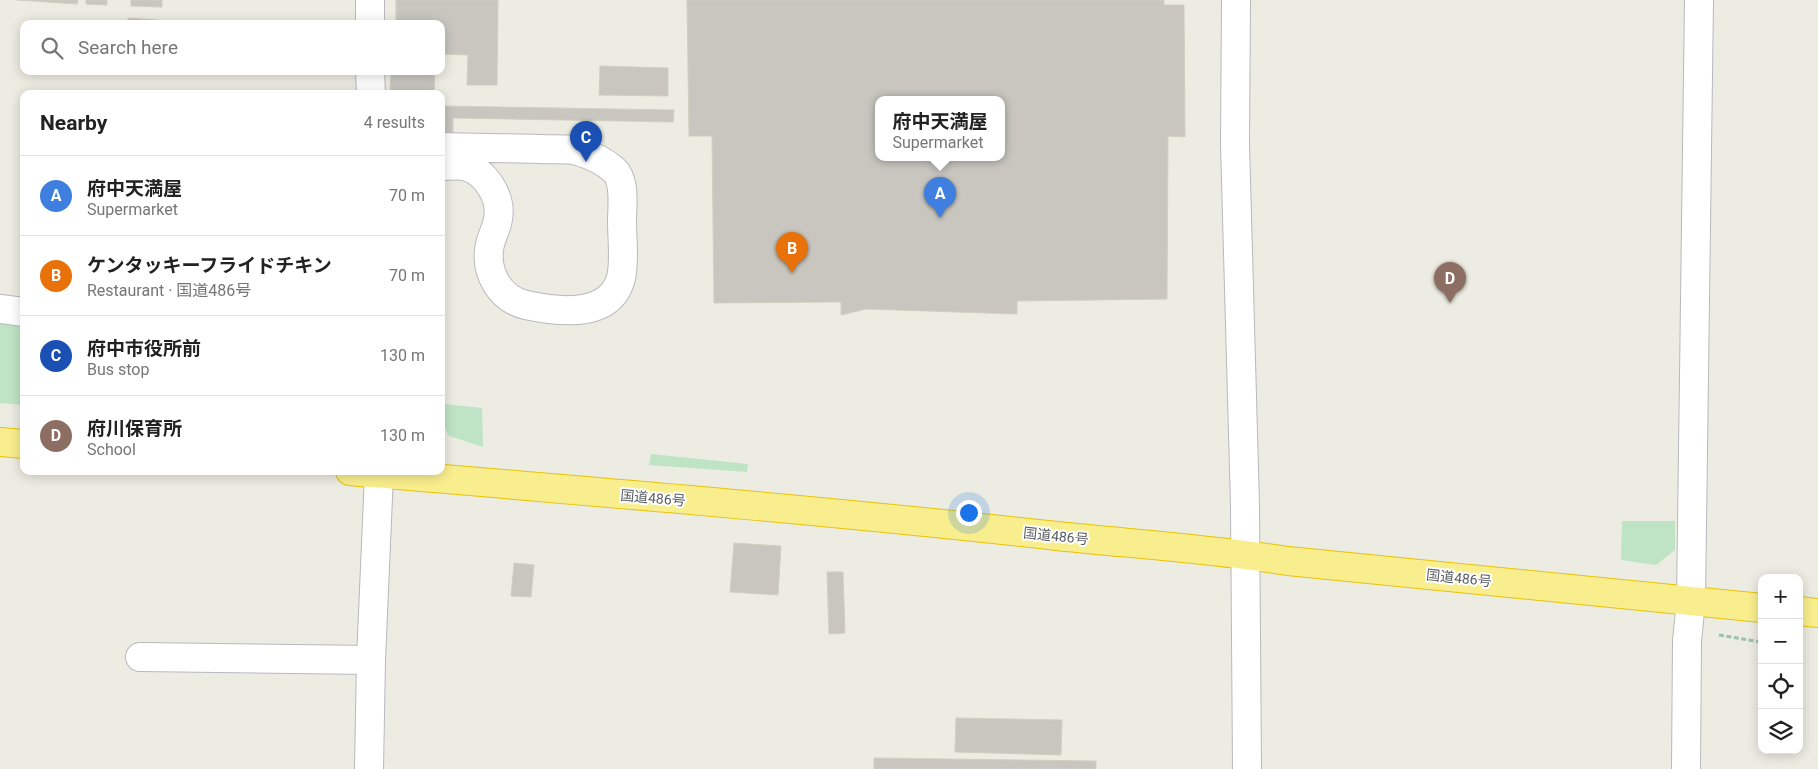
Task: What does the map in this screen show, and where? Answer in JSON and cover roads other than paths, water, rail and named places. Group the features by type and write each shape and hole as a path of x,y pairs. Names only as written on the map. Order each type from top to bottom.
{"highway":[{"path":"0,442 20,444"},
{"name":"国道486号","path":"412,475 959,525 1187,550 1244,554 1288,561 1758,608"},
{"path":"1803,611 1818,613"}],"street":[{"path":"370,0 370,20"},
{"path":"1236,0 1235,144 1247,769"},
{"path":"1686,769 1687,641 1691,601 1699,0"},
{"path":"370,75 371,90"},
{"path":"445,147 576,150 600,160 616,172 622,185 622,209 621,277 615,294 603,304 586,311 527,305 511,300 499,288 488,264 490,245 498,219 499,206 495,193 485,178 468,167 445,166"},
{"path":"0,309 20,312"},
{"path":"370,769 371,660 390,475"},
{"path":"140,657 371,660"}],"place":[{"name":"府中市役所前","path":"586,162"},
{"name":"府中天満屋","path":"940,218"},
{"name":"ケンタッキーフライドチキン","path":"792,273"},
{"name":"府川保育所","path":"1450,303"}]}
